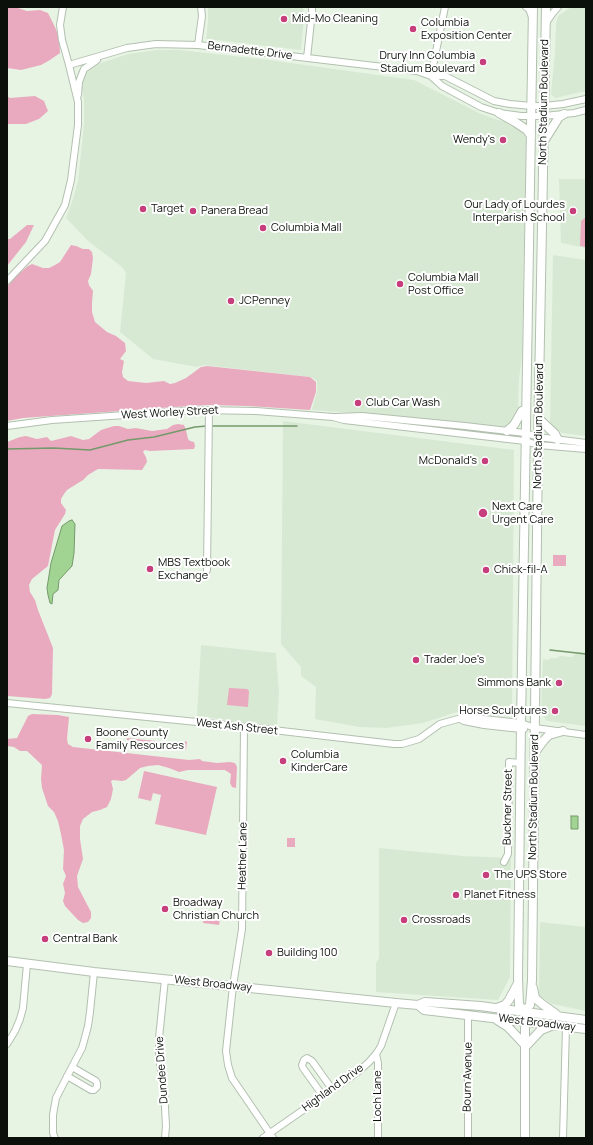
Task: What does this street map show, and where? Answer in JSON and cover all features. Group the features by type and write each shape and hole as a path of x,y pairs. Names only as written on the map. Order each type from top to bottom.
{"main road":[{"name":"North Stadium Boulevard","path":"533,7 525,437 518,978 519,1005 525,1012 530,1005 532,980 538,441 546,7"},
{"path":"499,114 527,130 531,136"},
{"path":"544,141 558,117 564,114"},
{"path":"507,431 514,425 522,411 526,408"},
{"path":"539,419 555,434 558,440"},
{"path":"534,753 549,735 563,731"},
{"name":"West Broadway","path":"7,961 94,972 396,1003 418,1005 425,1002 497,1008 586,1020"},
{"path":"497,1008 505,1005 509,1000 516,988 518,978"},
{"path":"532,980 536,998 560,1016"},
{"name":"West Broadway","path":"418,1005 424,1010 586,1029"},
{"path":"525,1012 525,1138"},
{"path":"493,1018 508,1027 526,1046"},
{"path":"526,1046 541,1030 553,1025"}],"street":[{"path":"63,7 60,25 62,40 78,102"},
{"path":"198,45 202,16 201,7"},
{"path":"308,58 312,7"},
{"path":"431,76 445,7"},
{"path":"526,7 529,9 532,17"},
{"path":"546,24 558,7"},
{"name":"Bernadette Drive","path":"69,65 127,48 156,44 198,45 417,71 431,76 445,76 494,101 510,104 544,106 586,99"},
{"path":"7,281 45,241 65,205 71,180 78,125 79,82 84,69 91,63 106,55"},
{"name":"Bernadette Drive","path":"431,76 442,86 482,107 499,114 544,116 586,110"},
{"path":"208,570 209,410"},
{"name":"West Worley Street","path":"7,426 52,420 209,410 256,411 333,417 362,416 465,426 507,431 538,441 586,449"},
{"name":"West Worley Street","path":"333,417 344,420 525,437"},
{"name":"West Worley Street","path":"538,441 558,440 586,443"},
{"name":"West Ash Street","path":"7,703 398,744 419,739 440,724 465,717 586,735"},
{"name":"Heather Lane","path":"244,727 242,929 233,986 226,1051 232,1078 272,1136"},
{"name":"Buckner Street","path":"504,862 508,854 509,762 521,763"},
{"path":"7,1044 15,1031 23,1008 27,964"},
{"path":"55,1138 53,1123 56,1098 82,1048 88,1026 94,972"},
{"name":"Dundee Drive","path":"165,979 159,1038 159,1057 164,1089 166,1126 165,1138"},
{"name":"Highland Drive","path":"263,1138 272,1136 332,1089 359,1071 376,1054 381,1046 396,1003"},
{"name":"Bourn Avenue","path":"468,1015 468,1138"},
{"path":"563,1138 566,1027"},
{"name":"Loch Lane","path":"376,1054 378,1062 378,1138"},
{"path":"323,1096 303,1068 302,1062 304,1060 307,1058 312,1061 332,1089"},
{"path":"67,1076 91,1090 94,1090 97,1087 96,1081 72,1067"}],"shaded area":[{"path":"7,7 15,7 27,11 40,10 48,13 59,37 60,53 41,65 21,70 7,68"},
{"path":"208,7 303,7 304,18 301,50 206,39"},
{"path":"571,7 586,7 586,91 555,98 551,94 556,25 558,16"},
{"name":"Columbia Mall","path":"156,50 180,50 269,60 414,80 479,113 498,120 510,122 524,133 526,138 522,356 519,379 518,412 510,425 504,427 312,410 317,392 317,381 311,377 204,365 197,367 153,359 120,332 126,273 122,267 87,240 66,218 78,181 84,124 84,100 82,88 84,75 95,65 128,54"},
{"path":"7,96 10,98 35,96 44,101 48,111 39,119 26,124 7,124"},
{"name":"Our Lady of Lourdes Interparish School","path":"559,179 586,179 586,248 561,243"},
{"path":"586,217 586,247 580,246 581,221"},
{"path":"27,225 34,225 26,242 7,266 7,239 10,239"},
{"path":"71,245 83,249 89,249 92,252 93,258 91,274 88,281 93,291 92,312 95,322 107,332 116,336 125,343 126,351 120,359 124,361 122,372 123,377 128,381 146,383 164,381 170,384 186,378 201,367 207,366 310,377 316,382 316,392 310,410 208,405 23,418 7,421 7,287 16,276 32,264 43,268 49,268 60,262"},
{"path":"553,255 586,260 586,436 562,433 550,426"},
{"path":"283,421 514,450 512,712 507,716 457,712 423,723 386,728 359,727 315,719 316,687 301,676 301,667 281,644"},
{"path":"178,424 184,425 188,439 194,442 194,449 145,450 143,452 147,462 142,470 98,469 67,490 64,494 61,499 61,503 66,510 55,530 48,566 32,579 29,585 30,592 35,600 53,648 52,694 50,698 45,699 7,696 7,442 26,436 37,439 47,437 51,441 71,436 83,440 89,439 101,430 114,426 152,431 167,429"},
{"path":"72,520 75,524 72,566 59,580 58,590 53,594 52,604 50,603 47,588 51,563 62,526"},
{"path":"553,555 566,555 566,566 553,566"},
{"path":"201,645 276,653 279,693 277,727 197,716"},
{"path":"578,652 586,653 586,726 547,721 541,713 543,659 548,660 560,656 572,657"},
{"path":"229,688 247,689 249,691 248,707 227,705"},
{"path":"32,714 69,717 67,739 68,744 73,747 189,760 200,759 202,761 217,763 235,763 237,767 236,788 232,787 230,783 231,774 225,770 188,770 179,772 158,765 140,768 126,780 111,781 113,789 111,799 107,807 92,812 83,819 80,826 83,859 77,876 78,887 91,912 91,918 88,922 83,923 78,920 65,906 63,901 65,893 63,884 66,876 63,869 64,850 58,821 54,812 48,806 42,788 42,765 27,751 20,751 14,747 7,746 7,739 17,738 28,716"},
{"path":"127,738 184,744 185,741 187,742 186,749 184,750 183,746 127,740"},
{"path":"144,771 217,787 206,835 155,824 161,795 153,793 151,801 138,798"},
{"path":"571,816 578,816 578,829 571,829"},
{"path":"287,838 295,838 295,847 287,847"},
{"name":"Crossroads","path":"379,848 463,856 511,858 510,977 498,1000 376,992 376,963 379,958"},
{"path":"204,915 219,917 219,925 203,923"},
{"path":"540,922 586,927 586,1011 552,1004 539,995"}],"waterway":[{"path":"7,449 54,448 90,450 128,440 154,437 195,427 207,426"},
{"path":"211,426 297,426"},
{"path":"550,650 586,654"}],"place":[{"name":"Mid-Mo Cleaning","path":"284,19"},
{"name":"Columbia Exposition Center","path":"413,29"},
{"name":"Drury Inn Columbia Stadium Boulevard","path":"483,62"},
{"name":"Wendy's","path":"503,140"},
{"name":"Target","path":"143,209"},
{"name":"Panera Bread","path":"193,211"},
{"name":"Our Lady of Lourdes Interparish School","path":"573,211"},
{"name":"Columbia Mall","path":"263,228"},
{"name":"Columbia Mall Post Office","path":"400,284"},
{"name":"JCPenney","path":"231,301"},
{"name":"Club Car Wash","path":"358,403"},
{"name":"McDonald's","path":"485,461"},
{"name":"Next Care Urgent Care","path":"483,513"},
{"name":"MBS Textbook Exchange","path":"150,569"},
{"name":"Chick-fil-A","path":"486,570"},
{"name":"Trader Joe's","path":"416,660"},
{"name":"Simmons Bank","path":"559,683"},
{"name":"Horse Sculptures","path":"555,711"},
{"name":"Boone County Family Resources","path":"88,739"},
{"name":"Columbia KinderCare","path":"283,761"},
{"name":"The UPS Store","path":"486,875"},
{"name":"Planet Fitness","path":"456,895"},
{"name":"Broadway Christian Church","path":"165,909"},
{"name":"Crossroads","path":"404,920"},
{"name":"Central Bank","path":"45,939"},
{"name":"Building 100","path":"269,953"}]}
